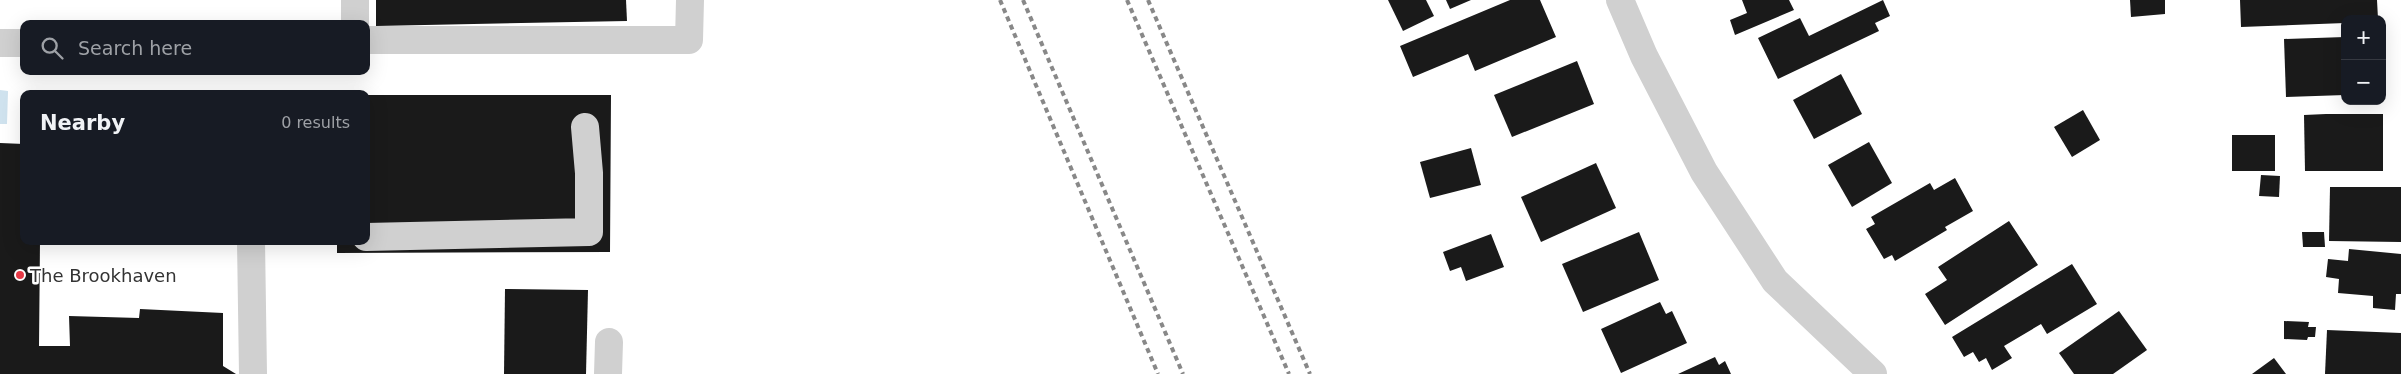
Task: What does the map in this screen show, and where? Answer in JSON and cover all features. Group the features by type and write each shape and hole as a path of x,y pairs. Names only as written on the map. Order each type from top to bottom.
{"street":[{"path":"355,0 355,20"},
{"path":"370,40 690,40 690,0"},
{"path":"1620,0 1644,56 1704,172 1775,281 1873,374"},
{"path":"0,43 20,43"},
{"path":"370,237 589,232 589,173 585,127"},
{"path":"251,245 252,374"},
{"path":"608,374 609,342"}],"water":[{"path":"0,90 8,91 7,124 0,124"}],"building":[{"path":"376,0 626,0 627,21 376,26"},
{"path":"1388,0 1426,0 1434,16 1403,31"},
{"path":"1446,0 1471,0 1450,9"},
{"path":"1510,0 1540,0 1556,37 1475,71 1468,54 1413,77 1400,46"},
{"path":"1742,0 1789,0 1794,10 1735,35 1730,20 1747,13"},
{"path":"1883,0 1890,16 1875,23 1879,31 1778,79 1758,38 1800,18 1809,36"},
{"path":"2130,0 2165,0 2165,14 2131,17"},
{"path":"2240,0 2377,0 2378,15 2341,15 2341,23 2241,27"},
{"path":"2341,37 2341,95 2286,97 2284,39"},
{"path":"1577,61 1594,104 1512,137 1494,95"},
{"path":"1841,74 1862,114 1814,139 1793,100"},
{"path":"370,95 611,95 610,252 337,253 337,245 370,245"},
{"path":"2083,110 2100,140 2072,157 2054,127"},
{"path":"2383,114 2383,171 2305,171 2304,115"},
{"path":"2232,135 2275,135 2275,171 2232,171"},
{"path":"1869,142 1892,183 1852,207 1828,165"},
{"name":"The Brookhaven","path":"0,143 20,144 20,245 40,245 39,346 70,346 69,316 139,318 140,309 223,313 223,366 236,374 0,374"},
{"path":"1471,148 1481,185 1430,198 1420,162"},
{"path":"1596,163 1616,208 1541,242 1521,197"},
{"path":"2261,175 2280,176 2279,197 2259,196"},
{"path":"1955,178 1973,211 1945,227 1947,230 1895,261 1892,255 1884,259 1866,229 1875,224 1871,217 1930,183 1934,190"},
{"path":"2330,187 2401,187 2401,242 2329,241"},
{"path":"2009,221 2038,265 1945,325 1925,294 1947,280 1938,267"},
{"path":"1639,232 1659,280 1583,312 1562,264"},
{"path":"2302,232 2324,232 2325,247 2303,247"},
{"path":"1491,234 1504,267 1466,281 1461,267 1450,271 1443,252"},
{"path":"2349,249 2401,254 2401,294 2396,294 2395,310 2373,308 2373,296 2338,293 2339,279 2326,277 2328,259 2348,261"},
{"path":"2072,264 2097,304 2047,334 2041,324 2004,346 2012,358 1992,370 1986,358 1979,362 1973,352 1964,357 1952,337"},
{"path":"505,289 588,290 586,374 504,374"},
{"path":"1660,302 1666,314 1672,311 1687,343 1621,373 1601,329"},
{"path":"2119,311 2147,350 2113,374 2074,374 2059,353"},
{"path":"2284,321 2309,322 2308,327 2316,327 2315,337 2308,337 2307,340 2284,339"},
{"path":"2327,330 2401,333 2401,374 2325,374"},
{"path":"1715,357 1719,365 1725,361 1731,374 1678,374"},
{"path":"2274,358 2286,374 2252,374"}],"railway":[{"path":"1000,0 1158,374"},
{"path":"1023,0 1183,374"},
{"path":"1127,0 1289,374"},
{"path":"1148,0 1310,374"}],"place":[{"name":"The Brookhaven","path":"20,275"}]}
